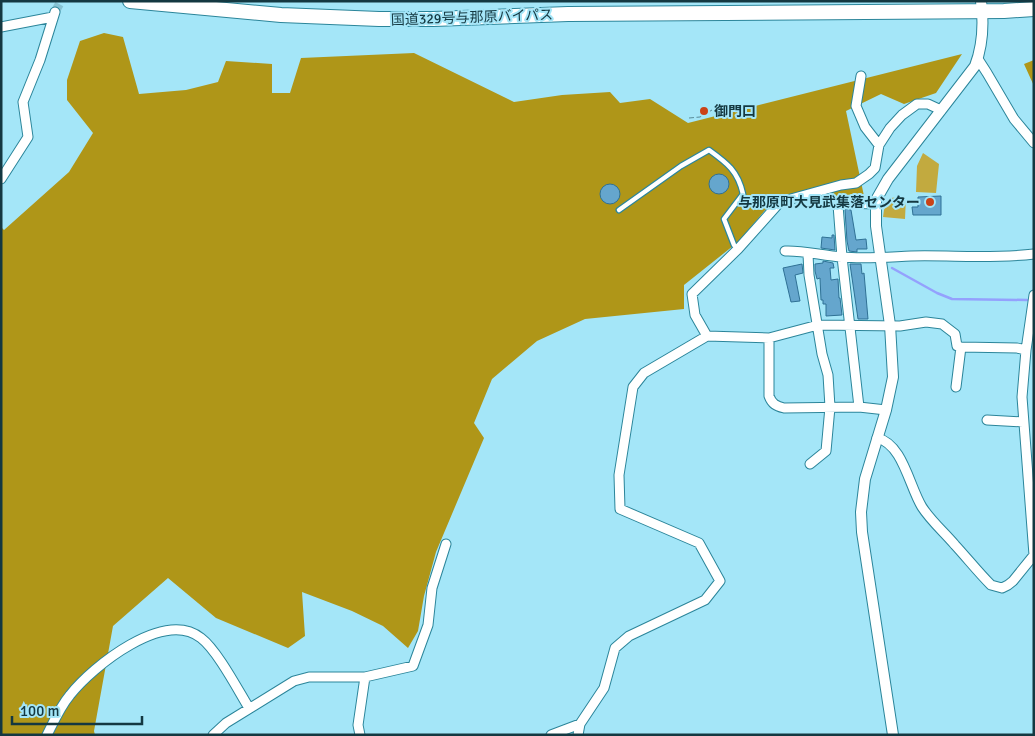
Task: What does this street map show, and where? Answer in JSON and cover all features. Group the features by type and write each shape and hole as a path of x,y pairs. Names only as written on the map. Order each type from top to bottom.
{"highway":[{"name":"国道329号与那原バイパス","path":"130,1 234,12 337,18 433,19 568,14 982,6 1031,10"}],"street":[{"path":"893,735 862,532 862,493 868,465 886,410 893,376 890,326 876,226 876,204 880,191 888,179 971,71 978,59 982,42 982,6"},
{"path":"1,27 54,15 40,60 23,102 28,137 1,180"},
{"path":"978,59 988,72 1014,119 1034,143"},
{"path":"861,76 856,106 865,127 879,145"},
{"path":"707,336 695,315 692,294 738,249 780,202 856,183 875,168 879,145 890,128 902,115 917,104 928,104 941,110"},
{"path":"859,407 842,258 838,205 840,203 876,204"},
{"path":"785,251 842,258 911,256 1008,257 1034,254"},
{"path":"808,254 809,275 822,354 828,375 830,407 826,451 810,464"},
{"path":"877,438 888,443 902,461 912,489 922,507 934,522 991,585 1002,588 1008,586 1034,555 1029,438 1023,422 1022,397 1026,350 1034,295"},
{"path":"578,735 580,724 604,688 615,648 630,636 705,600 720,581 699,543 620,509 619,475 633,387 644,373 707,336 769,338 818,325 900,326 926,322 942,324 955,334 956,346 961,348 1017,348 1026,350"},
{"path":"769,338 769,396 777,406 784,408 859,407 886,410"},
{"path":"956,387 961,348"},
{"path":"987,420 1023,422"},
{"path":"214,735 220,727 294,681 309,677 364,677 413,666 428,625 432,588 446,544"},
{"path":"47,735 70,694 110,658 133,642 170,631 193,634 204,641 235,684 249,708"},
{"path":"360,735 358,725 364,677"},
{"path":"551,735 580,724"}],"lane":[{"path":"619,210 681,166 709,150 729,164 740,182 743,194 724,219 734,245 738,249"}],"path":[{"path":"689,118 700,117 712,110"}],"shaded area":[{"path":"104,33 123,37 139,94 186,90 218,82 226,61 272,64 272,93 290,93 301,58 414,53 514,102 562,95 610,92 620,103 650,99 688,123 962,54 936,93 904,104 881,94 846,111 864,196 819,198 778,195 738,242 684,285 684,309 585,319 537,341 492,379 474,423 484,438 436,552 424,596 418,631 408,648 383,626 352,611 302,592 305,636 288,648 216,618 168,578 113,626 94,731 95,735 1,735 1,227 4,230 69,172 93,133 67,100 67,80 80,41"},
{"path":"1034,60 1034,86 1024,64"},
{"path":"923,153 939,164 936,193 916,192 917,166"},
{"path":"906,197 905,219 883,217 889,198"}],"building":[{"path":"719,174 726,177 729,184 726,191 719,194 712,191 709,184 712,177"},
{"path":"610,184 617,187 620,194 617,201 610,204 603,201 600,194 603,187"},
{"name":"与那原町大見武集落センター","path":"941,196 941,215 913,215 912,207 918,207 918,197"},
{"path":"846,209 851,210 856,240 866,239 867,249 857,249 857,252 849,251"},
{"path":"832,235 834,235 835,250 821,248 822,237 832,238"},
{"path":"823,261 833,263 834,268 830,268 831,280 838,279 842,315 826,316 826,304 823,304 823,300 821,300 820,278 817,279 815,271 815,264 823,263"},
{"path":"802,264 803,273 795,275 800,301 791,302 783,268"},
{"path":"850,264 861,264 862,274 864,273 868,319 858,319"}],"waterway":[{"path":"892,268 937,293 952,299 1027,300"}],"tunnel":[{"path":"55,12 61,1"}],"place":[{"name":"御門口","path":"704,111"},
{"name":"与那原町大見武集落センター","path":"930,202"}]}
